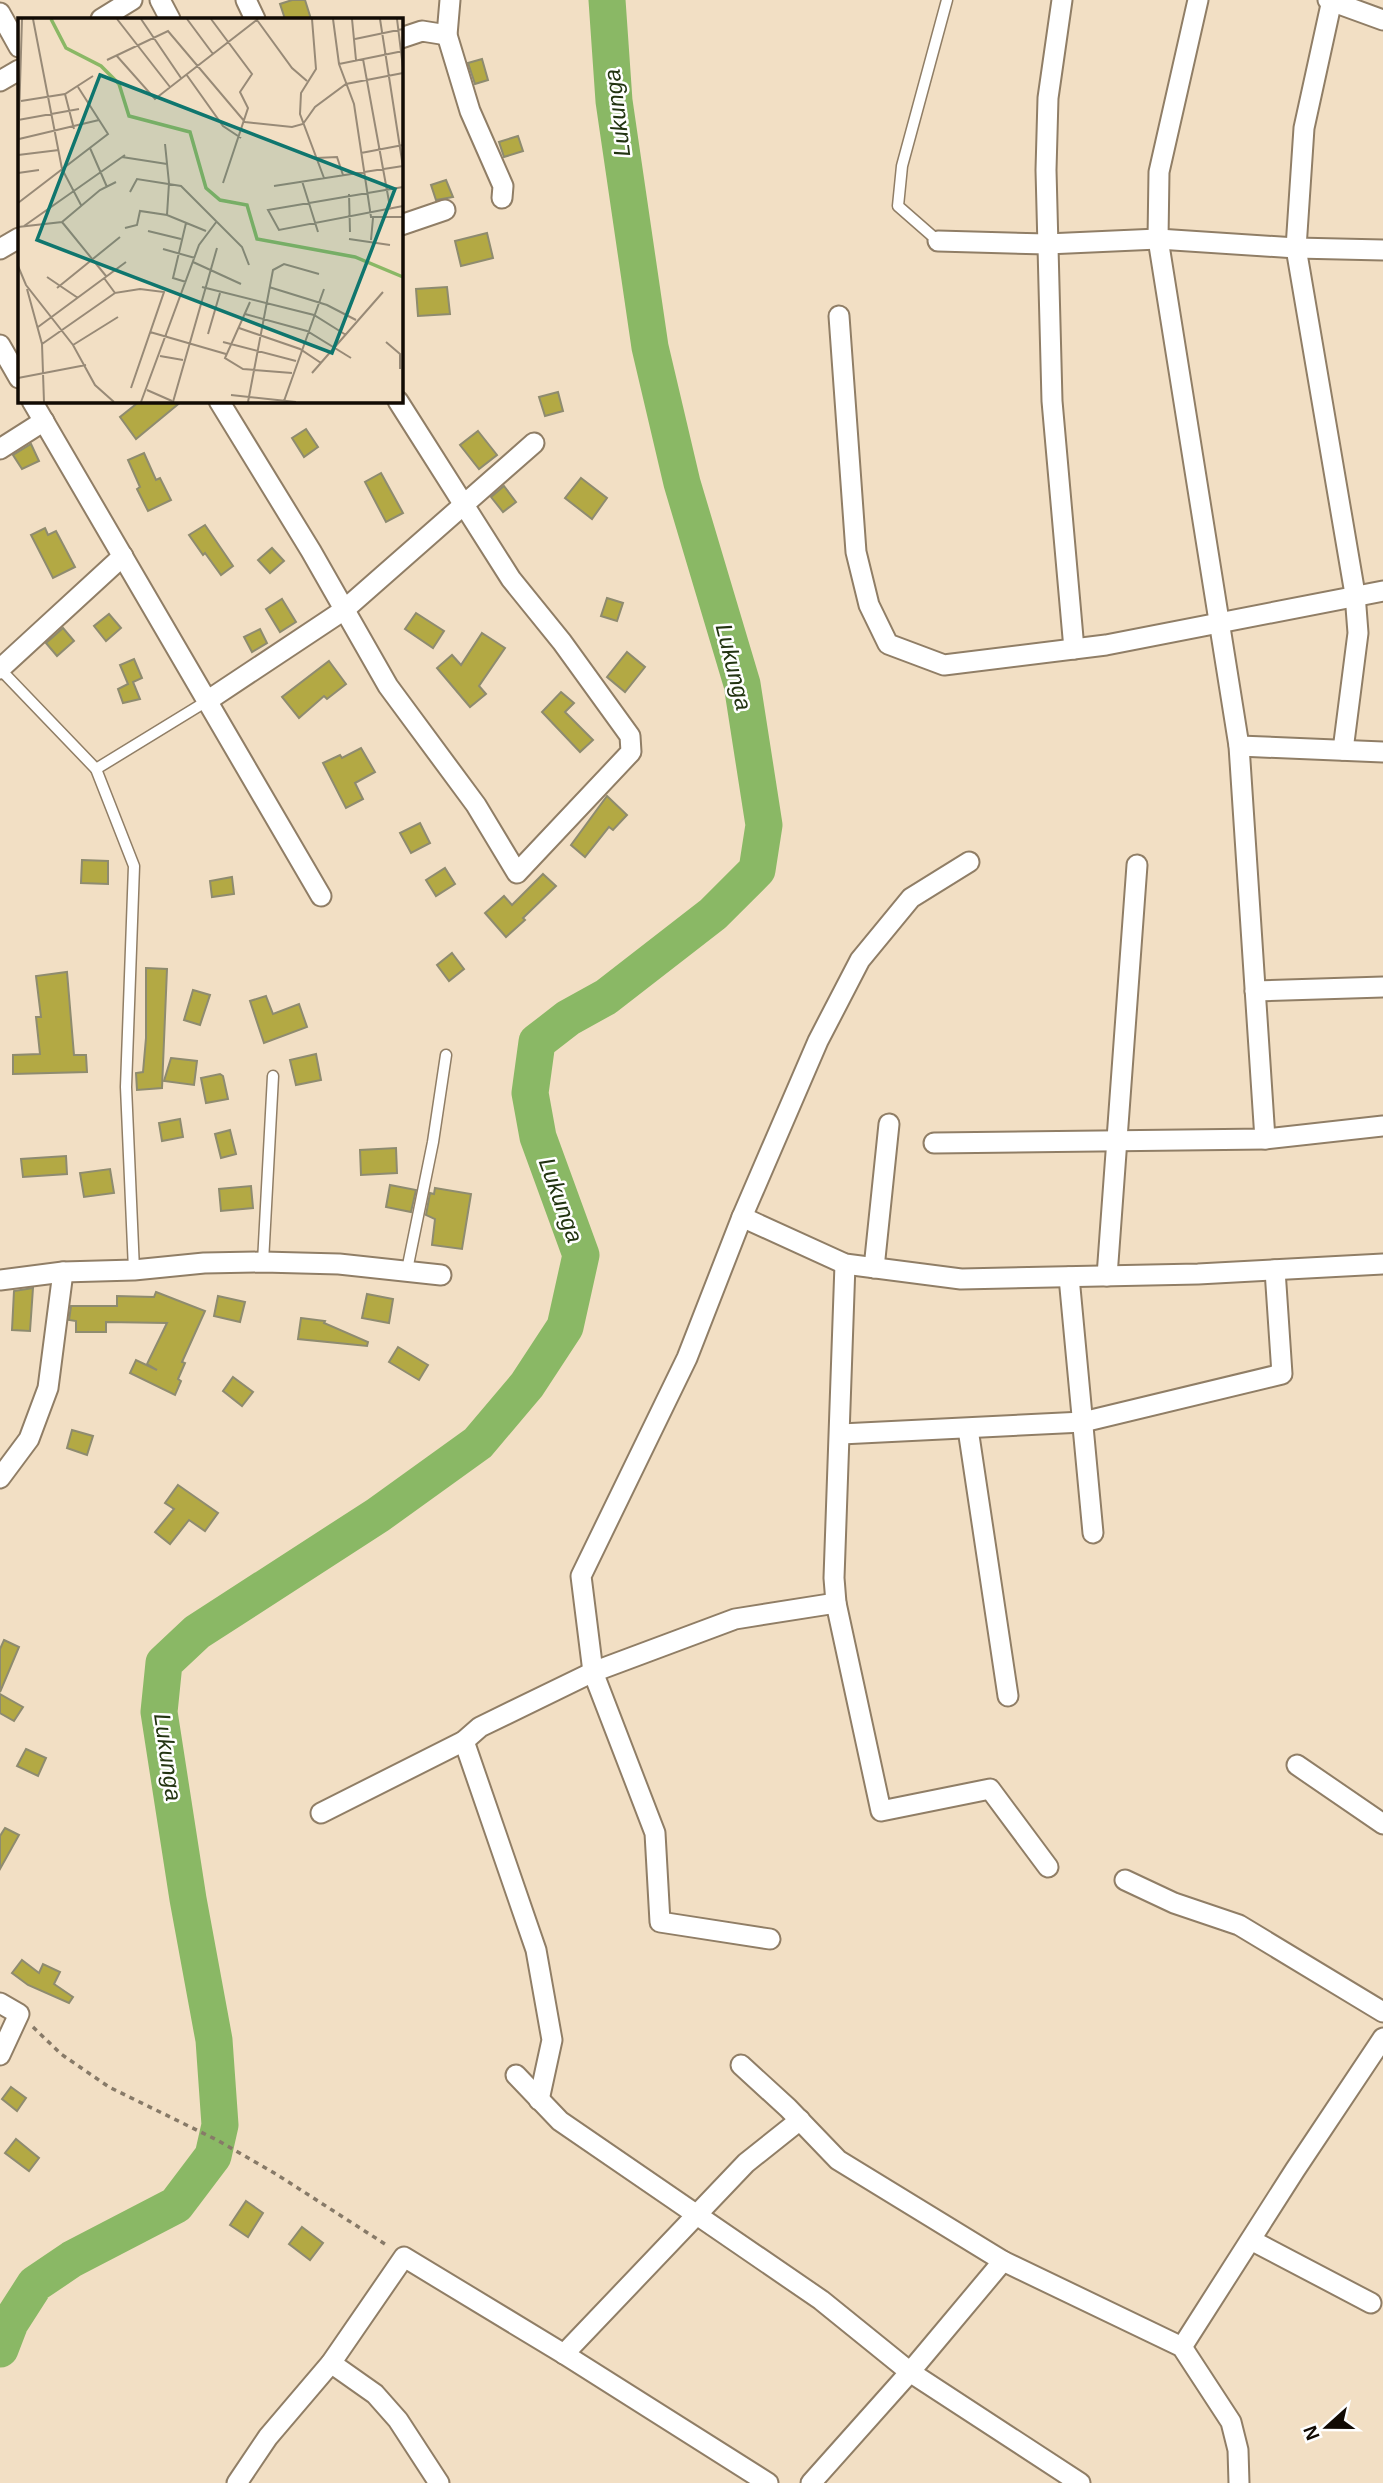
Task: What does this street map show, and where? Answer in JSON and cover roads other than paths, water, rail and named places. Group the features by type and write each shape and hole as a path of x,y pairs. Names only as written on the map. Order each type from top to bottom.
{"street":[{"path":"103,18 132,0"},
{"path":"160,0 169,18"},
{"path":"246,0 255,18"},
{"path":"450,0 447,35 470,111 503,186 502,198"},
{"path":"1062,0 1048,98 1047,244 1052,401 1074,649"},
{"path":"1198,0 1159,172 1158,239 1239,746 1265,1139"},
{"path":"1343,750 1358,634 1355,594 1296,248 1304,128 1330,1 1383,20"},
{"path":"0,13 18,45"},
{"path":"402,38 422,30 447,35"},
{"path":"0,81 18,71"},
{"path":"402,225 445,210"},
{"path":"0,249 18,239"},
{"path":"938,241 1047,244 1158,239 1296,248 1383,250"},
{"path":"839,316 856,552 869,605 888,644 944,665 1106,645 1383,590"},
{"path":"0,345 18,376"},
{"path":"33,402 321,896"},
{"path":"220,402 388,686 476,805 517,873 631,752 630,736 562,642 511,579 399,402"},
{"path":"0,449 44,421"},
{"path":"207,701 344,610 534,443"},
{"path":"0,669 123,556"},
{"path":"1239,746 1383,752"},
{"path":"770,1939 660,1922 655,1833 593,1672 581,1576 687,1358 742,1217 818,1041 860,960 911,898 969,862"},
{"path":"1107,1276 1137,865"},
{"path":"1255,991 1383,987"},
{"path":"874,1268 890,1124"},
{"path":"934,1143 1265,1139 1383,1126"},
{"path":"742,1217 845,1264 961,1279 1107,1276 1383,1264"},
{"path":"0,1280 63,1272 262,1262 339,1264 441,1275"},
{"path":"845,1264 834,1578 836,1602 881,1811 990,1789 1048,1867"},
{"path":"841,1434 1083,1422 1282,1374 1275,1270"},
{"path":"0,1478 29,1438 48,1388 63,1272"},
{"path":"1069,1277 1093,1533"},
{"path":"968,1429 1008,1696"},
{"path":"321,1813 464,1741 480,1727 593,1672 735,1619 836,1602"},
{"path":"464,1741 536,1950 552,2040 539,2099"},
{"path":"1297,1765 1383,1824"},
{"path":"1125,1880 1174,1903 1239,1925 1383,2012"},
{"path":"0,2003 19,2014 0,2055"},
{"path":"1182,2347 1383,2038"},
{"path":"741,2065 838,2160 1003,2261 1182,2347 1231,2422 1238,2450 1239,2483"},
{"path":"516,2075 560,2121 821,2300 910,2372 1080,2483"},
{"path":"564,2354 746,2163 800,2120"},
{"path":"1251,2239 1371,2303"},
{"path":"237,2483 268,2437 331,2363 404,2257 768,2483"},
{"path":"811,2483 910,2372 1003,2261"},
{"path":"331,2363 375,2394 398,2420 439,2483"}],"lane":[{"path":"938,241 898,206 902,166 947,0"},
{"path":"0,669 96,769 134,866 126,1087 134,1270"},
{"path":"96,769 207,701"},
{"path":"407,1270 433,1142 446,1055"},
{"path":"262,1262 273,1076"}],"waterway":[{"name":"Lukunga","path":"0,2349 10,2323 35,2284 72,2259 176,2205 213,2156 220,2125 214,2040 188,1899 159,1712 164,1663 197,1632 378,1515 478,1443 527,1385 565,1327 581,1255 538,1137 530,1093 537,1042 568,1018 606,997 713,914 757,870 764,825 742,684 682,483 650,347 614,101 607,0"}]}
